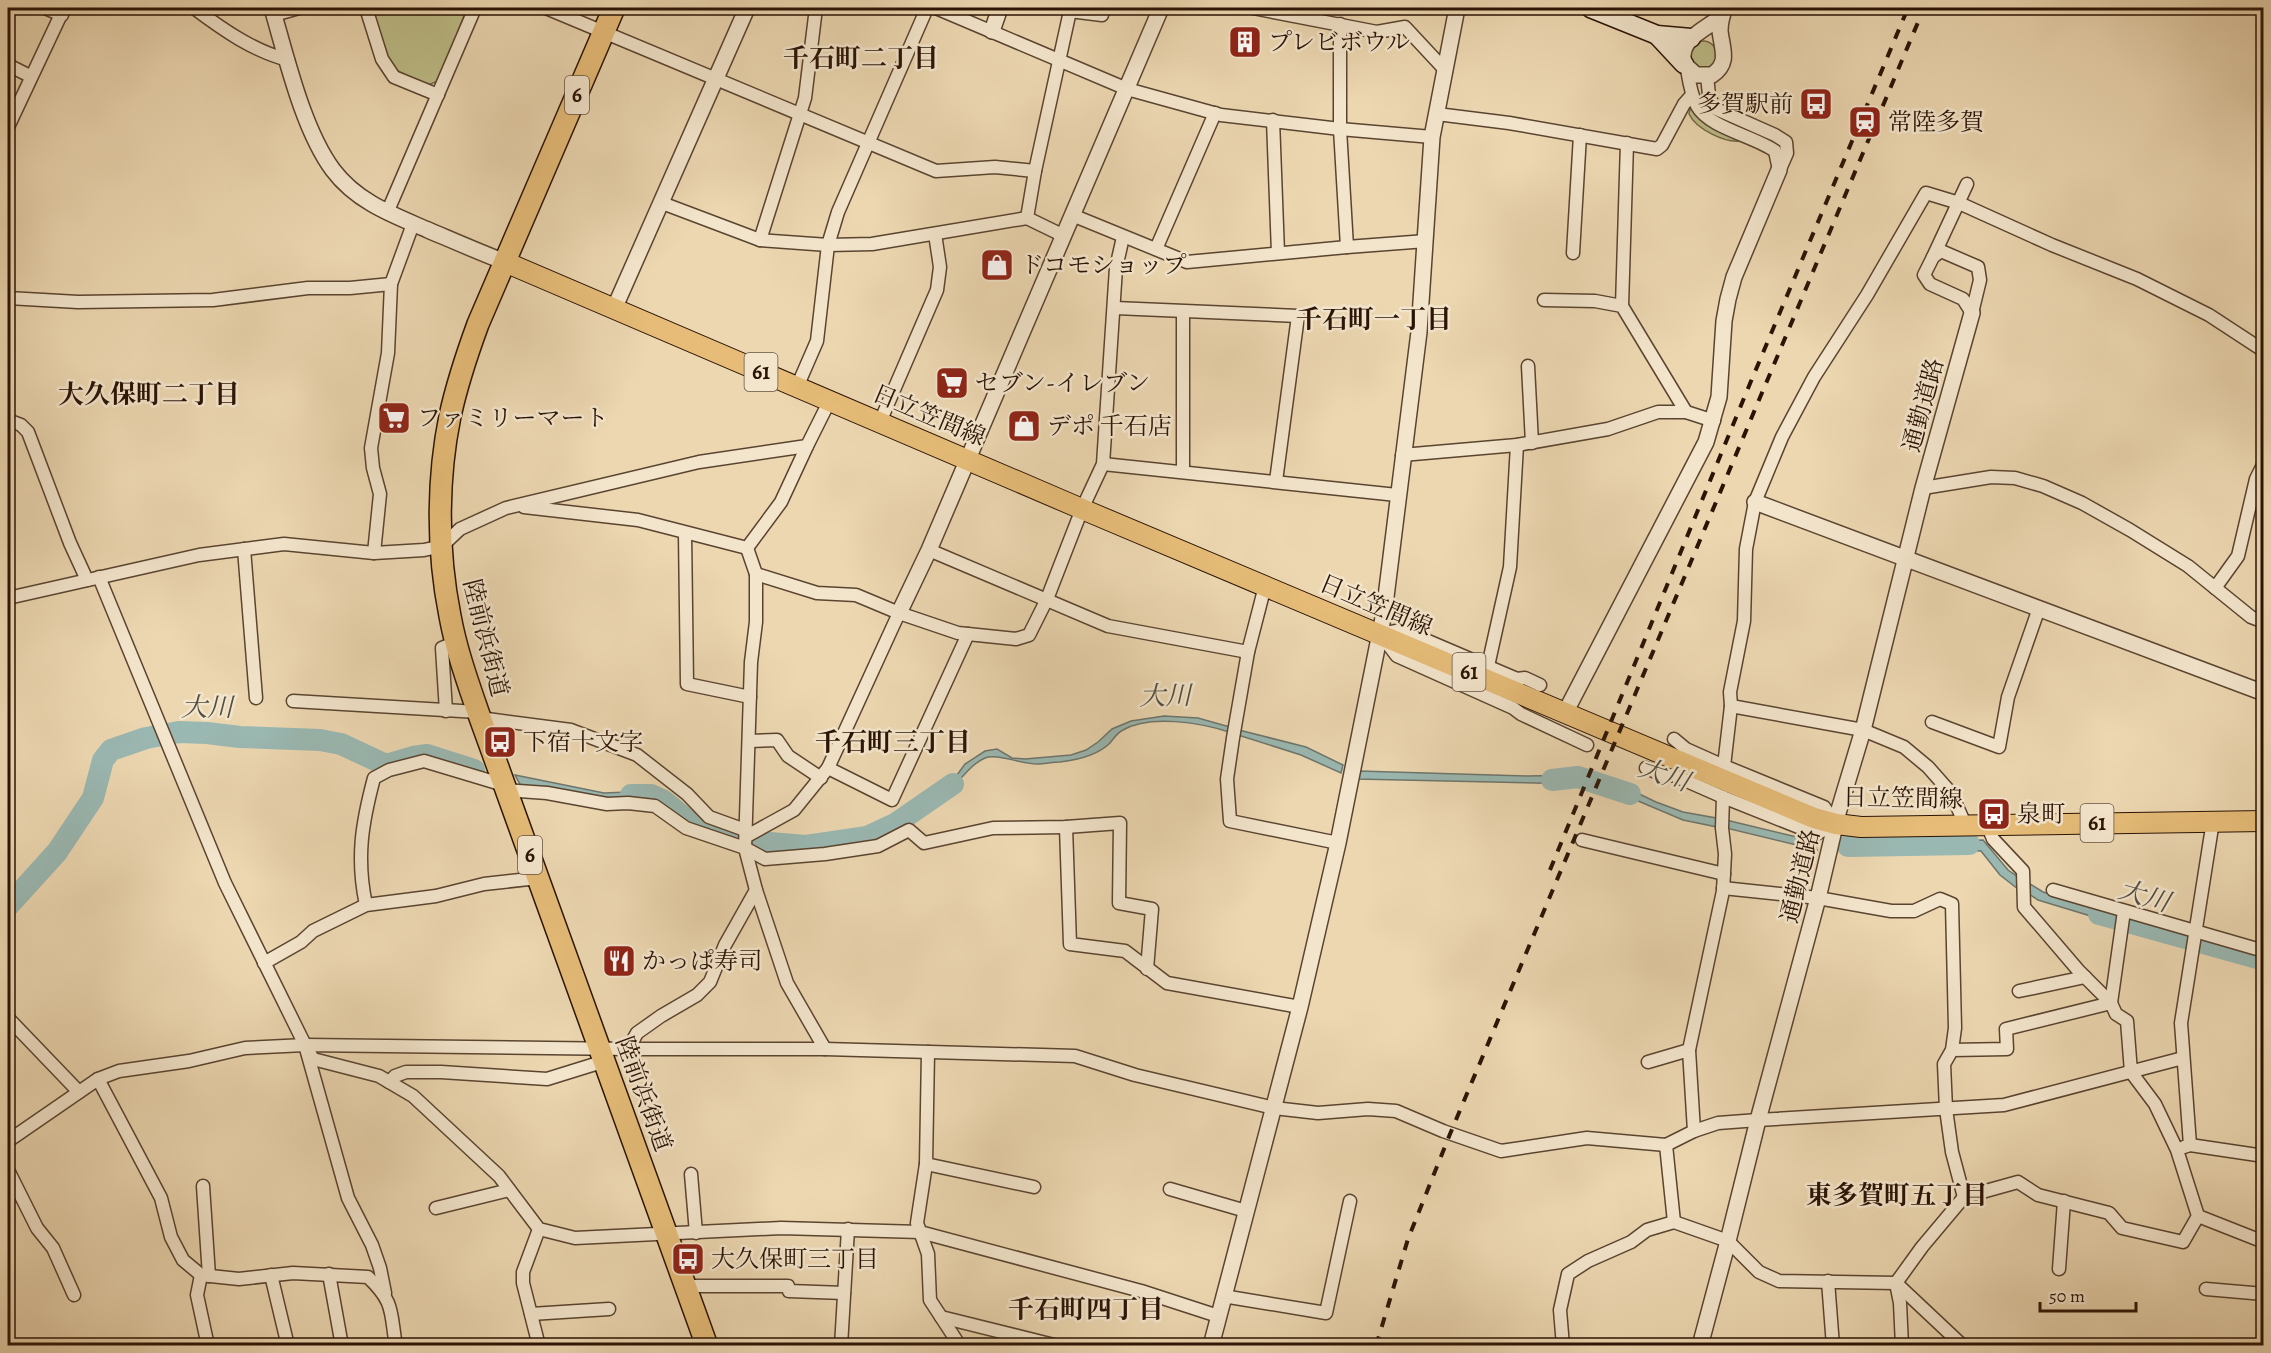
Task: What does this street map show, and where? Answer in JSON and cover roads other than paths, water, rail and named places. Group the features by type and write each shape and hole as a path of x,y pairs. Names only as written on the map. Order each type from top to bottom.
{"highway":[{"name":"陸前浜街道","path":"614,8 504,262 462,369 450,415 444,459 441,503 442,546 446,590 456,642 479,715 707,1346"}],"main road":[{"path":"1590,8 1657,35 1693,37"},
{"path":"1657,35 1685,67"},
{"name":"日立笠間線","path":"504,262 1766,798 1836,824 1861,827 2264,821"}],"street":[{"path":"8,127 30,76 63,11 45,8"},
{"path":"194,8 269,56 288,60"},
{"path":"299,8 273,11 310,128 328,162 347,185 364,200 387,213 504,262"},
{"path":"366,8 382,59 394,77 438,95"},
{"path":"387,213 475,8"},
{"path":"546,8 936,171 995,167 1035,171"},
{"path":"614,309 747,8"},
{"path":"760,240 805,98 816,8"},
{"path":"797,387 817,341 828,245 838,212 927,8"},
{"path":"936,8 1127,89 1215,113 1340,129 1432,137"},
{"path":"992,31 1000,8"},
{"path":"1027,218 1070,11 1102,15 1103,8"},
{"path":"366,905 359,858 363,819 374,777 389,770 424,761 505,788 607,804 628,803 656,806 686,828 746,838 794,810 825,773 929,550 1161,8"},
{"path":"1253,8 1377,32 1405,27 1446,71"},
{"path":"1211,1346 1222,1296 1300,1007 1338,843 1386,602 1397,495 1419,332 1432,137 1457,8"},
{"path":"1724,12 1693,37 1683,50 1692,95 1702,112 1714,121 1753,138 1775,151 1779,170"},
{"path":"1685,67 1696,75 1707,76 1720,69 1724,63 1724,48 1720,32 1724,12"},
{"path":"1340,24 1340,129 1347,247"},
{"path":"1693,37 1712,36 1724,48"},
{"path":"8,65 30,76"},
{"path":"1565,713 1695,465 1714,421 1719,397 1724,321 1728,299 1734,277 1787,153 1786,142 1775,135 1714,108 1709,95 1707,76"},
{"path":"1437,114 1580,135 1656,149 1662,145 1684,104 1692,95"},
{"path":"1156,249 1215,113"},
{"path":"1273,120 1278,254"},
{"path":"1572,253 1580,135"},
{"path":"1627,143 1622,306 1686,412"},
{"path":"1967,184 1923,275 1930,284 1963,299 1972,313"},
{"path":"1724,766 1731,706 1730,692 1744,621 1746,549 1755,502 1782,437 1814,377 1867,295 1926,193 1959,203 2052,245 2137,279 2209,315 2264,351"},
{"path":"662,203 760,240 828,245 872,244 1027,218 1062,235"},
{"path":"1072,214 1187,262 1426,241"},
{"path":"374,553 380,494 373,468 371,448 388,353 391,284 412,224"},
{"path":"880,422 938,290 940,267 935,234"},
{"path":"756,574 817,593 856,595 899,613 958,633 1016,639 1029,635 1047,599 1082,509 1103,464 1116,268 1123,237"},
{"path":"1933,257 1941,252 1977,267 1980,280 1972,313"},
{"path":"8,298 78,302 213,300 308,288 350,288 391,284"},
{"path":"1544,300 1595,301 1622,306"},
{"path":"1115,308 1298,316 1276,481"},
{"path":"1183,312 1183,471"},
{"name":"通勤道路","path":"1700,1346 1836,824 1863,730 1923,488 1972,313"},
{"path":"1528,366 1532,443"},
{"path":"747,548 781,502 830,400"},
{"path":"1402,455 1517,446 1608,429 1658,412 1686,412 1714,421"},
{"path":"8,420 21,425 28,432 70,543 93,578 162,731 225,883 313,1059 379,1076 413,1096 499,1176 539,1229 575,1238 781,1228 920,1232 1141,1291 1218,1316"},
{"path":"8,598 199,555 284,544 374,553 424,550 442,546 460,529 506,508 699,462 807,446"},
{"path":"1488,666 1510,567 1517,446"},
{"path":"2215,588 2238,556 2256,479 2264,463"},
{"path":"1103,464 1397,495"},
{"path":"1923,488 1991,477 2015,478 2043,486 2082,503 2130,530 2188,566 2251,617 2264,622"},
{"path":"1755,502 2264,693"},
{"path":"516,506 638,520 747,548"},
{"path":"685,533 687,684 750,697"},
{"path":"747,548 756,574 756,622 750,697 746,838 756,890 787,982 825,1048"},
{"path":"244,549 256,698"},
{"path":"929,550 1108,626 1248,652"},
{"path":"1265,586 1248,652 1227,779 1230,820 1338,843"},
{"path":"1932,722 1999,747 2008,697 2039,608"},
{"path":"1380,634 1402,630 1517,679 1525,678 1540,685"},
{"path":"749,741 777,740 788,756 892,800 968,634"},
{"path":"1380,634 1397,656 1513,708 1587,745"},
{"path":"447,711 442,648 456,642"},
{"path":"293,701 447,711 571,730 637,755 680,788 709,817 746,838 765,859 825,854 878,846 909,830 924,843 993,828 1066,827 1120,823 1119,903 1152,909 1147,969"},
{"path":"1731,706 1863,730 1904,747 1928,767 1951,793 1965,825"},
{"path":"1646,768 1666,776 1673,775 1816,834 1836,824 1824,807 1686,749 1674,739"},
{"path":"1694,1131 1689,1050 1723,888 1725,854 1722,822 1723,797"},
{"path":"2190,1145 2181,1023 2213,821"},
{"path":"1902,1346 1900,1303 1896,1283 1922,1247 1964,1197 2018,1182 2038,1195 2109,1212 2122,1228 2183,1242 2198,1216 2177,1150 2155,1104 2131,1072 2127,1021 2116,1014 2111,1003 2085,977 2024,907 2023,871 1993,839 1986,824"},
{"path":"1066,827 1071,944 1125,951 1167,983 1300,1007"},
{"path":"1582,840 1724,874"},
{"path":"264,963 301,942 313,931 366,905 436,896 484,884 538,878"},
{"path":"1723,888 1818,898 1892,911 1914,911 1940,899 1952,903 1955,1029 1952,1050 1944,1064 1946,1109 1952,1152 1964,1197"},
{"path":"628,1049 642,1028 697,995 710,982 725,945 756,890"},
{"path":"2053,890 2123,917 2194,937 2264,951"},
{"path":"2111,1003 2123,917"},
{"path":"2019,991 2085,977"},
{"path":"1952,1050 2007,1049 2007,1029 2111,1003"},
{"path":"8,1018 79,1092"},
{"path":"304,1045 348,1198 372,1245 391,1310 396,1346"},
{"path":"8,1141 98,1079 119,1071 189,1061 245,1048 304,1045 602,1054 628,1049 825,1048 1075,1056 1135,1075 1274,1108 1318,1113 1368,1109 1396,1111 1443,1131 1501,1151 1587,1138 1666,1145 1694,1131 1718,1123 2004,1105 2182,1058"},
{"path":"1648,1062 1689,1050"},
{"path":"928,1052 926,1164 917,1223 928,1254 930,1300 960,1346"},
{"path":"389,1082 395,1076 406,1072 547,1079 602,1054"},
{"path":"98,1079 160,1198 171,1237 183,1260 205,1276 239,1279 293,1273 368,1277 385,1293"},
{"path":"1666,1145 1674,1222"},
{"path":"2177,1150 2190,1145 2264,1156"},
{"path":"926,1164 1034,1187"},
{"path":"8,1170 37,1228 53,1248 74,1295"},
{"path":"691,1174 696,1233"},
{"path":"202,1186 205,1276 197,1295 208,1346"},
{"path":"1170,1188 1246,1211"},
{"path":"436,1208 509,1190"},
{"path":"1222,1296 1326,1313 1350,1201"},
{"path":"2059,1269 2064,1201"},
{"path":"2198,1216 2264,1242"},
{"path":"1563,1346 1560,1310 1568,1274 1588,1261 1631,1242 1647,1230 1674,1222 1728,1241 1759,1272 1779,1281 1896,1283 1963,1346"},
{"path":"539,1229 523,1272 539,1346"},
{"path":"841,1346 848,1229"},
{"path":"329,1274 342,1346"},
{"path":"271,1275 288,1346"},
{"path":"1828,1281 1833,1346"},
{"path":"686,1286 788,1286 789,1291 844,1293"},
{"path":"2206,1289 2264,1294"},
{"path":"531,1314 609,1308"},
{"path":"941,1317 1058,1346"}],"water":[{"path":"1164,716 1198,718 1230,727 1229,732 1190,723 1147,722 1123,730 1099,751 1073,760 1037,764 989,757 974,765 953,787 911,821 883,836 847,845 796,850 775,851 756,846 762,838 770,842 866,840 897,827 920,812 931,799 951,783 965,764 985,751 997,749 1012,758 1025,759 1071,755 1086,750 1112,729 1131,721"},
{"path":"1239,730 1306,747 1343,765 1341,773 1301,755 1238,735"},
{"path":"1359,771 1527,776 1583,775 1579,784 1357,779"},
{"path":"515,775 604,793 652,791 678,805 678,810 688,815 695,814 739,831 741,840 689,823 661,798 603,800 521,786"},
{"path":"1602,784 1611,788 1627,788 1683,812 1716,818 1717,827 1683,820 1624,795 1598,792"},
{"path":"1726,820 1813,841 1817,850 1726,828"},
{"path":"1931,840 1931,850 1848,851 1849,843"},
{"path":"1983,840 2008,870 2018,877 2018,889 2000,875 1981,851 1938,849 1938,841"},
{"path":"2030,884 2043,892 2118,915 2117,924 2038,900 2029,894"}],"waterway":[{"name":"大川","path":"8,906 57,852 93,798 103,760 111,750 146,738 179,732 320,740 341,744 386,765 427,755 474,770"},
{"name":"大川","path":"1552,780 1578,777 1630,794"},
{"name":"大川","path":"631,795 651,795 664,801 691,823 717,828 758,842 806,846 867,837 895,824 953,784"},
{"name":"大川","path":"1848,846 1969,844"},
{"name":"大川","path":"2099,914 2264,960"}],"railway":[{"path":"1550,870 1749,386 1908,8"},
{"path":"1376,1346 1408,1239 1450,1134 1924,8"}],"place":[{"name":"プレビボウル","path":"1245,42"},
{"name":"多賀駅前","path":"1816,104"},
{"name":"常陸多賀","path":"1865,122"},
{"name":"ドコモショップ","path":"997,265"},
{"name":"セブン-イレブン","path":"952,383"},
{"name":"ファミリーマート","path":"394,418"},
{"name":"デポ 千石店","path":"1024,426"},
{"name":"下宿十文字","path":"500,742"},
{"name":"泉町","path":"1994,814"},
{"name":"かっぱ寿司","path":"619,961"},
{"name":"大久保町三丁目","path":"688,1259"}],"district":[{"name":"千石町二丁目","path":"861,58"},
{"name":"千石町一丁目","path":"1374,319"},
{"name":"大久保町二丁目","path":"149,394"},
{"name":"千石町三丁目","path":"893,742"},
{"name":"東多賀町五丁目","path":"1897,1195"},
{"name":"千石町四丁目","path":"1086,1309"}]}
